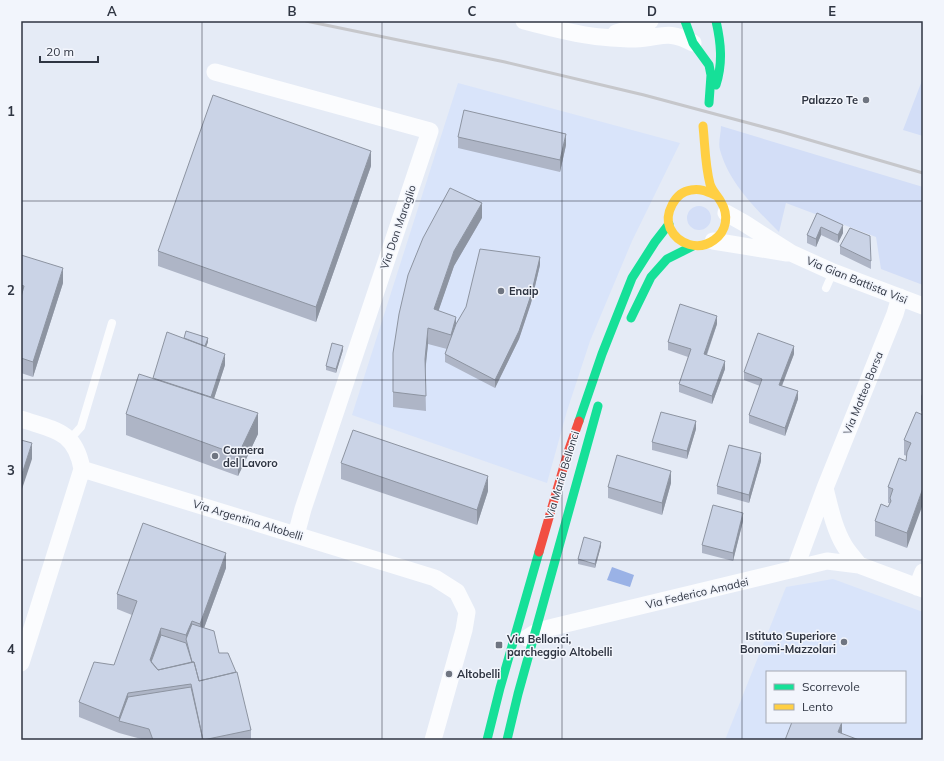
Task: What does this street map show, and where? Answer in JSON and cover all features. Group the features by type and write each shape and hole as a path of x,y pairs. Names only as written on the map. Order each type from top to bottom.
{"street":[{"path":"524,21 588,36 634,39 660,35 672,35 682,37 694,43"},
{"path":"602,37 644,25 650,21"},
{"path":"660,35 668,30 675,21"},
{"path":"685,21 687,30 694,43 709,65 711,75 709,103 722,65 721,43 716,21"},
{"name":"Via Don Maraglio","path":"215,72 430,131 303,509 296,536"},
{"path":"629,323 651,277 667,259 693,246 705,245 713,241 724,228 726,213 721,201 710,186 706,164 703,126 695,155"},
{"name":"Via Maria Bellonci","path":"487,740 500,688 568,452 602,354 632,278 655,242 669,224 668,215 675,199 687,187 710,191 716,196"},
{"name":"Via Gian Battista Visi","path":"726,213 744,222 791,253 833,272 923,306"},
{"path":"669,224 672,232 680,241 693,246"},
{"name":"Via Gian Battista Visi","path":"713,241 791,253"},
{"name":"Via Matteo Borsa","path":"795,569 895,314 900,297"},
{"name":"Via Maria Bellonci","path":"507,740 560,539 601,397"},
{"path":"21,419 57,431 70,439 79,454 82,469 21,663"},
{"name":"Via Argentina Altobelli","path":"82,469 435,578 457,592 467,612 464,630 433,740"},
{"path":"826,488 831,514 837,530 844,545 859,565"},
{"name":"Via Federico Amadei","path":"500,688 514,671 523,642 535,633 549,628 827,561 859,565 921,583"}],"lane":[{"path":"826,288 833,272"},
{"path":"70,439 81,427 112,322"}],"shaded area":[{"path":"923,78 923,136 903,130"},
{"name":"Enaip","path":"458,83 680,143 632,241 590,341 567,411 547,483 352,415"},
{"path":"721,126 923,187 923,285 881,269 876,237 786,203 779,232 744,195 730,174 719,147"},
{"path":"699,206 707,210 711,218 707,226 699,230 691,226 687,218 691,210"},
{"name":"Istituto Superiore Bonomi-Mazzolari","path":"833,579 923,612 923,740 725,740 786,587"}],"water":[{"path":"612,567 634,575 630,587 607,580"}],"building":[{"path":"213,95 371,151 316,307 158,251"},
{"path":"464,110 566,134 560,160 458,137"},
{"path":"450,188 482,203 454,251 434,309 456,317 451,335 428,328 425,359 426,396 393,392 393,353 399,314 408,275 423,238"},
{"path":"817,213 843,225 838,235 821,227 816,239 807,235"},
{"path":"850,228 870,236 871,261 840,246"},
{"path":"480,249 540,257 531,295 519,331 495,380 445,354 456,324 466,307"},
{"path":"21,255 63,268 33,362 21,358 21,297 24,286 21,285"},
{"path":"680,304 717,316 704,354 725,361 712,396 679,384 691,349 668,342"},
{"path":"186,331 208,338 205,346 184,338"},
{"path":"167,332 225,354 211,397 153,378"},
{"path":"758,333 794,346 779,385 798,391 785,428 749,415 762,379 744,372"},
{"path":"332,343 343,346 336,369 326,366"},
{"path":"139,374 258,413 238,455 126,414"},
{"path":"661,412 696,421 687,451 652,442"},
{"path":"916,412 923,415 923,488 907,533 875,521 881,504 888,507 891,501 890,498 893,489 888,487 899,458 906,461 907,452 911,443 904,440"},
{"path":"353,430 488,476 477,510 341,463"},
{"path":"21,440 32,443 21,477"},
{"path":"729,445 761,453 749,495 717,486"},
{"path":"617,455 671,471 662,503 608,487"},
{"path":"713,505 743,513 733,553 702,545"},
{"path":"143,523 226,553 200,624 192,621 186,635 161,628 150,660 158,670 194,662 199,681 237,672 251,730 203,740 191,684 128,693 119,718 79,702 94,662 114,665 137,601 117,594"},
{"path":"584,537 601,542 595,564 578,559"},
{"path":"192,624 214,631 219,653 228,653 236,672 199,681 186,639"},
{"path":"161,635 186,643 192,662 158,670 151,662"},
{"path":"191,687 203,740 153,740 149,729 119,721 128,697"},
{"path":"792,723 842,723 838,732 859,740 785,740"}],"railway":[{"path":"306,21 505,62 644,95 782,132 923,173"}],"traffic: fast":[{"path":"685,21 693,43 709,65 711,75 709,103"},
{"path":"716,21 720,53 720,69 716,85"},
{"path":"579,421 602,354 632,278 655,242 669,224"},
{"path":"631,318 651,277 667,259 693,246"},
{"path":"507,740 518,694 598,406"},
{"path":"487,740 500,688 539,552"}],"traffic: slow":[{"path":"703,126 708,177 712,189 720,200 724,207 726,217 724,227 722,232 714,240 702,245 696,246 678,239 670,228 668,216 672,204 676,199 680,195 691,190 704,191 717,196"}],"traffic: jam":[{"path":"539,552 568,452 579,421"}],"place":[{"name":"Palazzo Te","path":"866,100"},
{"name":"Enaip","path":"501,291"},
{"name":"Camera del Lavoro","path":"215,456"},
{"name":"Istituto Superiore Bonomi-Mazzolari","path":"844,642"},
{"name":"Via Bellonci, parcheggio Altobelli","path":"499,645"},
{"name":"Altobelli","path":"449,674"}]}
